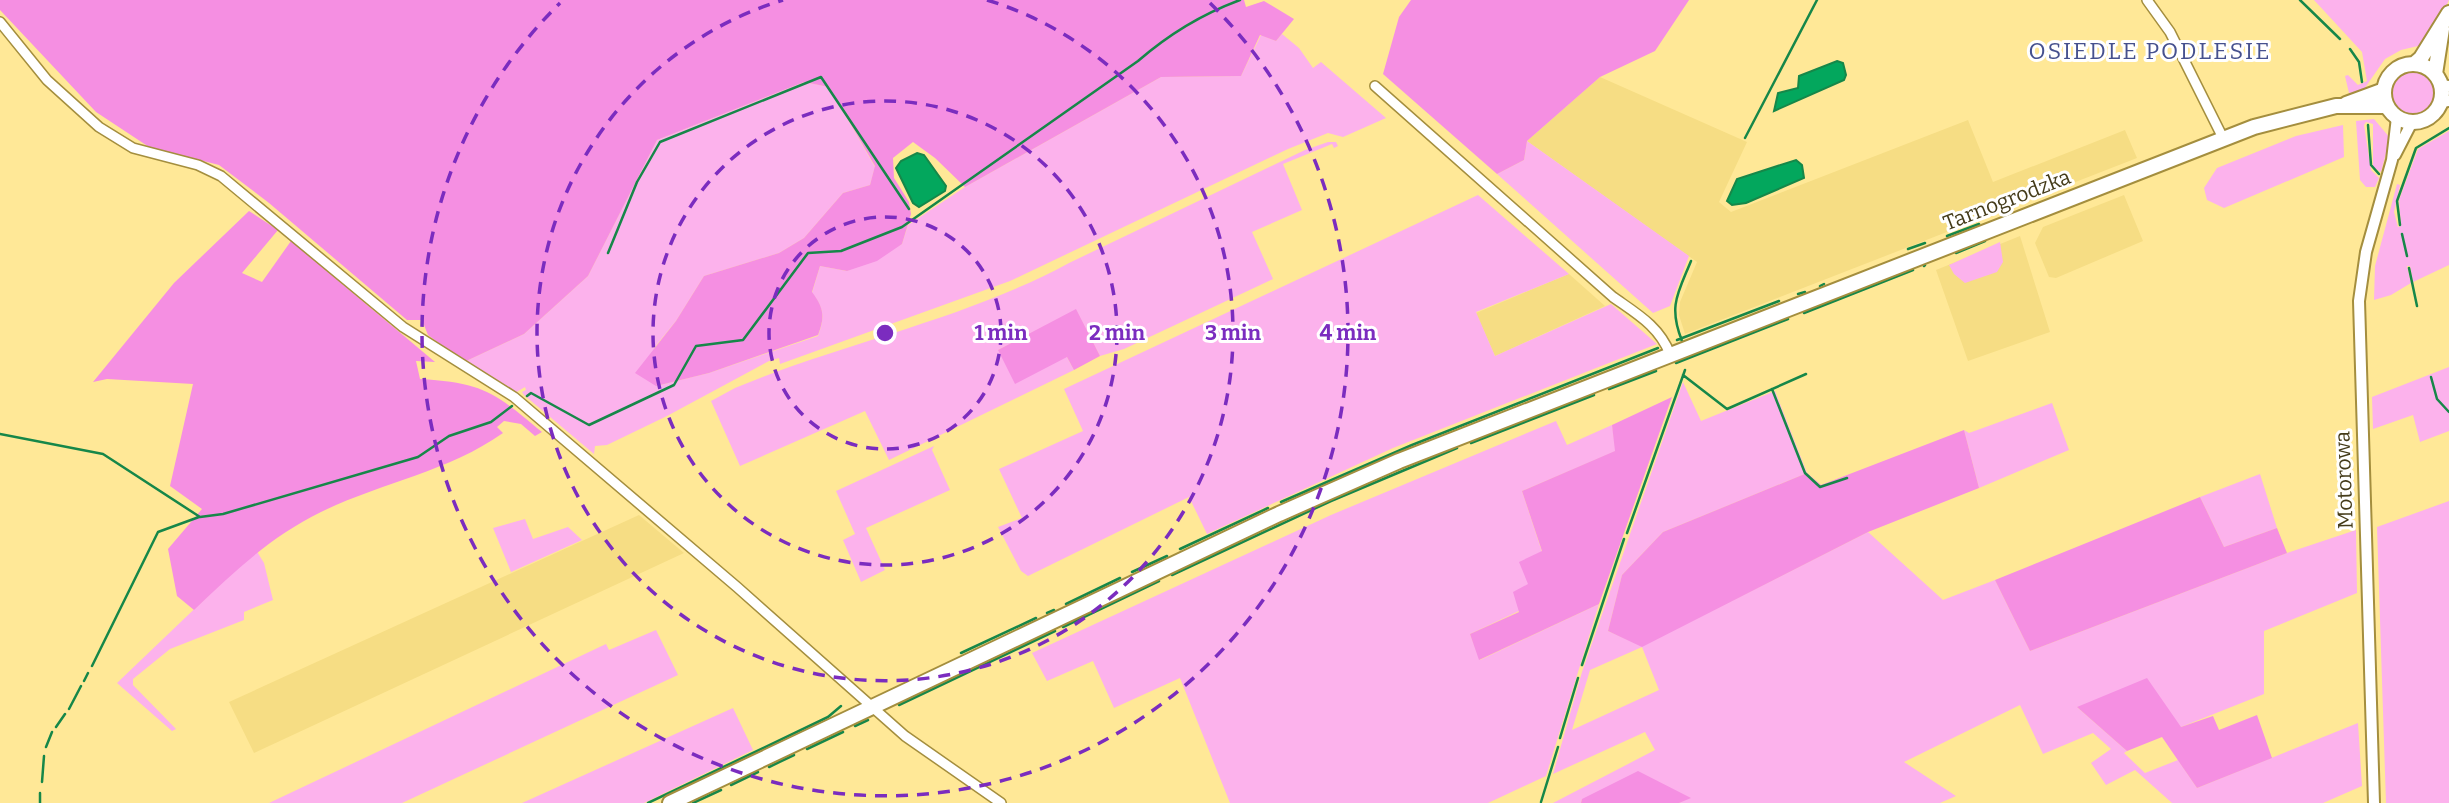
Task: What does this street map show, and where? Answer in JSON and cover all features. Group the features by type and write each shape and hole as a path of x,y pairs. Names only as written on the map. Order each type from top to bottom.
{"main road":[{"path":"2442,27 2442,82 2445,101 2428,118 2412,122 2397,117 2387,106 2384,90 2394,71 2414,64 2442,27 2449,13"},
{"path":"2414,64 2442,82"},
{"name":"Tarnogrodzka","path":"670,803 1336,488 2223,138 2284,117 2346,104 2384,90"},
{"name":"Tarnogrodzka","path":"2346,104 2387,106"}],"street":[{"path":"2147,0 2165,23 2223,138"},
{"path":"0,22 47,80 99,127 133,148 198,165 221,176 403,327 514,397 912,742 1002,803"},
{"path":"1375,86 1496,189 1614,297 1648,321 1663,337 1671,354"},
{"name":"Motorowa","path":"2374,803 2359,301 2366,252 2392,160 2397,117"},
{"name":"Motorowa","path":"2392,160 2412,122"}],"shaded area":[{"path":"0,0 1244,0 1246,7 1264,1 1294,19 1276,41 1260,35 1241,76 1161,77 965,187 935,158 913,142 893,158 894,178 909,202 911,214 902,244 877,261 847,271 820,266 812,292 822,313 818,335 709,373 656,386 635,373 676,321 704,276 779,253 804,238 843,193 870,185 875,166 829,87 804,82 657,140 588,276 524,334 464,362 428,335 422,320 407,320 269,203 219,165 149,147 96,112 0,10"},
{"path":"1411,0 1689,0 1655,51 1600,77 1527,141 1524,160 1497,174 1383,74 1399,17"},
{"path":"2314,0 2449,0 2437,25 2422,45 2401,50 2385,59 2362,92 2349,93 2345,76 2348,75 2358,85 2367,81 2362,52"},
{"path":"1282,34 1299,48 1313,68 1321,62 1386,118 1343,137 1328,133 1288,149 1010,281 780,364 779,358 769,361 667,416 607,445 595,446 594,454 524,395 522,392 526,390 525,387 515,393 464,362 524,334 588,276 657,140 804,82 829,87 875,167 870,185 843,193 804,238 779,253 704,276 676,321 654,348 656,386 709,373 818,336 822,313 812,293 820,266 847,271 902,244 908,225 965,187 1161,77 1241,76 1261,35 1276,41"},
{"path":"1837,61 1843,63 1846,75 1844,80 1774,111 1778,93 1798,88 1799,76"},
{"path":"2413,72 2428,78 2434,93 2428,108 2413,114 2398,108 2392,93 2398,78"},
{"path":"1600,77 1747,142 1719,202 1731,212 1968,120 1993,182 2125,130 2137,158 1685,334 1679,315 1680,302 1697,262 1527,141"},
{"path":"2374,119 2390,138 2381,172 2373,167 2373,124 2366,122 2364,125 2371,170 2379,178 2375,187 2366,187 2360,180 2356,121"},
{"path":"2343,125 2344,157 2224,208 2207,200 2204,188 2217,168 2296,136"},
{"path":"2449,131 2449,265 2413,282 2410,266 2407,266 2411,283 2391,295 2374,300 2375,266 2397,184 2400,185 2394,212 2398,227 2401,226 2399,200 2418,149"},
{"path":"1527,141 1689,256 1670,306 1653,313 1497,174 1524,160"},
{"path":"1336,142 1338,146 1334,148 1332,144 1283,164 1302,210 1252,232 1273,279 1124,349 1100,356 1076,310 998,350 1067,357 1074,370 889,460 865,411 740,466 711,401 735,388 777,372 946,315 1029,283 1305,150"},
{"path":"917,153 924,155 946,186 945,191 919,207 913,203 896,168 901,161"},
{"path":"1796,160 1802,165 1804,178 1746,203 1732,205 1727,201 1737,179"},
{"path":"1478,195 1569,274 1476,312 1495,356 1611,304 1657,344 1393,448 1207,534 1189,497 1028,576 1021,571 998,527 1022,518 999,469 1083,431 1064,389"},
{"path":"2124,195 2143,241 2056,278 2049,277 2035,243 2043,227"},
{"path":"249,211 278,230 242,273 262,282 291,241 435,362 416,361 420,379 459,383 487,392 512,407 542,432 535,436 521,424 504,421 497,427 503,433 460,458 321,512 269,544 194,610 177,596 168,549 202,509 170,486 193,384 107,379 93,382 174,283"},
{"path":"2020,236 2050,332 1968,361 1936,270"},
{"path":"2000,242 2003,262 1997,272 1965,283 1954,274 1949,265"},
{"path":"1569,274 1605,306 1495,356 1476,313"},
{"path":"1076,309 1100,356 1074,370 1067,357 1015,384 998,350"},
{"path":"2449,367 2449,431 2420,442 2413,415 2373,429 2372,397"},
{"path":"1683,382 1701,421 1775,391 1807,473 1663,532 1622,575 1608,631 1642,646 1868,532 1943,600 1995,580 2030,651 2287,553 2356,530 2357,593 2264,631 2264,694 2181,727 2077,707 2127,751 2124,753 2145,773 2178,760 2197,788 2358,723 2362,786 2323,803 2172,803 2135,770 2106,785 2091,763 2111,749 2093,733 2043,754 2020,705 1904,762 1956,796 1940,803 1679,803 1690,797 1582,799 1581,803 1553,803 1655,750 1645,732 1553,774 1582,672","holes":["1642,647 1659,690 1572,730 1590,670"]},
{"path":"1672,397 1599,604 1479,660 1470,634 1519,612 1513,592 1528,584 1519,562 1542,551 1522,491 1615,451 1612,425"},
{"path":"2052,403 2069,450 1979,488 1964,430 1969,433"},
{"path":"1556,421 1567,445 1612,425 1616,451 1522,491 1542,552 1519,611 1470,634 1480,660 1599,604 1546,776 1488,803 1230,803 1180,678 1114,708 1093,661 1047,681 1032,653 1331,515"},
{"path":"1964,430 1979,488 1868,532 1642,647 1608,631 1622,575 1663,532 1807,473 1821,485"},
{"path":"934,446 932,450 950,490 866,528 885,570 861,582 843,540 855,534 836,491"},
{"path":"2260,474 2277,528 2224,547 2200,497"},
{"path":"2200,497 2224,547 2277,528 2287,553 2030,651 1995,580"},
{"path":"2449,501 2449,803 2386,803 2377,527"},
{"path":"639,515 684,553 254,753 229,702"},
{"path":"525,519 533,539 568,527 582,540 511,572 493,528"},
{"path":"256,550 264,563 273,600 244,612 244,620 170,649 133,679 133,685 176,729 172,731 117,683"},
{"path":"656,630 678,675 402,803 269,803 606,644 609,650"},
{"path":"2147,678 2181,727 2213,716 2219,730 2257,715 2272,758 2197,788 2162,737 2127,751 2077,707"},
{"path":"733,708 753,750 644,803 522,803"},
{"path":"1638,771 1691,798 1679,803 1581,803 1582,799"}],"waterway":[{"path":"527,396 531,393 589,425 674,385 696,346 743,340 808,253 841,251 902,227 1162,42 1199,18 1240,0"},
{"path":"1745,138 1817,0"},
{"path":"2300,0 2340,39"},
{"path":"2350,49 2359,62 2362,82"},
{"path":"608,253 637,182 660,142 821,77 909,209"},
{"path":"2368,125 2371,165 2379,174"},
{"path":"2400,225 2397,201 2416,148 2449,128"},
{"path":"1947,236 1979,224"},
{"path":"2402,234 2407,256"},
{"path":"1956,253 1985,241"},
{"path":"1908,249 1925,243"},
{"path":"1682,341 1676,318 1676,300 1691,261"},
{"path":"2409,268 2417,306"},
{"path":"1804,313 1913,270"},
{"path":"1820,286 1824,284"},
{"path":"1798,294 1805,292"},
{"path":"1677,340 1779,301"},
{"path":"1676,363 1788,319"},
{"path":"1281,502 1412,445 1658,348"},
{"path":"1627,533 1685,370"},
{"path":"1609,389 1656,371"},
{"path":"1683,375 1727,409 1806,374"},
{"path":"2431,377 2437,399 2449,412"},
{"path":"1772,389 1805,473 1820,487 1847,478"},
{"path":"1471,443 1594,395"},
{"path":"0,434 103,454 200,517 223,514 418,457 449,436 491,422 512,406"},
{"path":"1172,575 1331,501 1457,448"},
{"path":"1180,549 1268,508"},
{"path":"92,666 158,532 199,517"},
{"path":"1582,665 1624,539"},
{"path":"1132,572 1167,556"},
{"path":"1066,604 1120,578"},
{"path":"1063,627 1159,581"},
{"path":"1047,613 1054,610"},
{"path":"961,653 1036,618"},
{"path":"899,705 1055,631"},
{"path":"84,681 88,673"},
{"path":"1560,738 1578,678"},
{"path":"69,709 81,686"},
{"path":"648,803 828,717 841,706"},
{"path":"56,727 65,714"},
{"path":"855,726 868,720"},
{"path":"46,747 52,732"},
{"path":"807,749 843,732"},
{"path":"1541,802 1558,747"},
{"path":"769,767 794,755"},
{"path":"42,782 44,756"},
{"path":"731,785 758,772"},
{"path":"693,803 721,790"},
{"path":"40,793 40,803"}],"district":[{"name":"OSIEDLE PODLESIE","path":"2150,51"}]}
